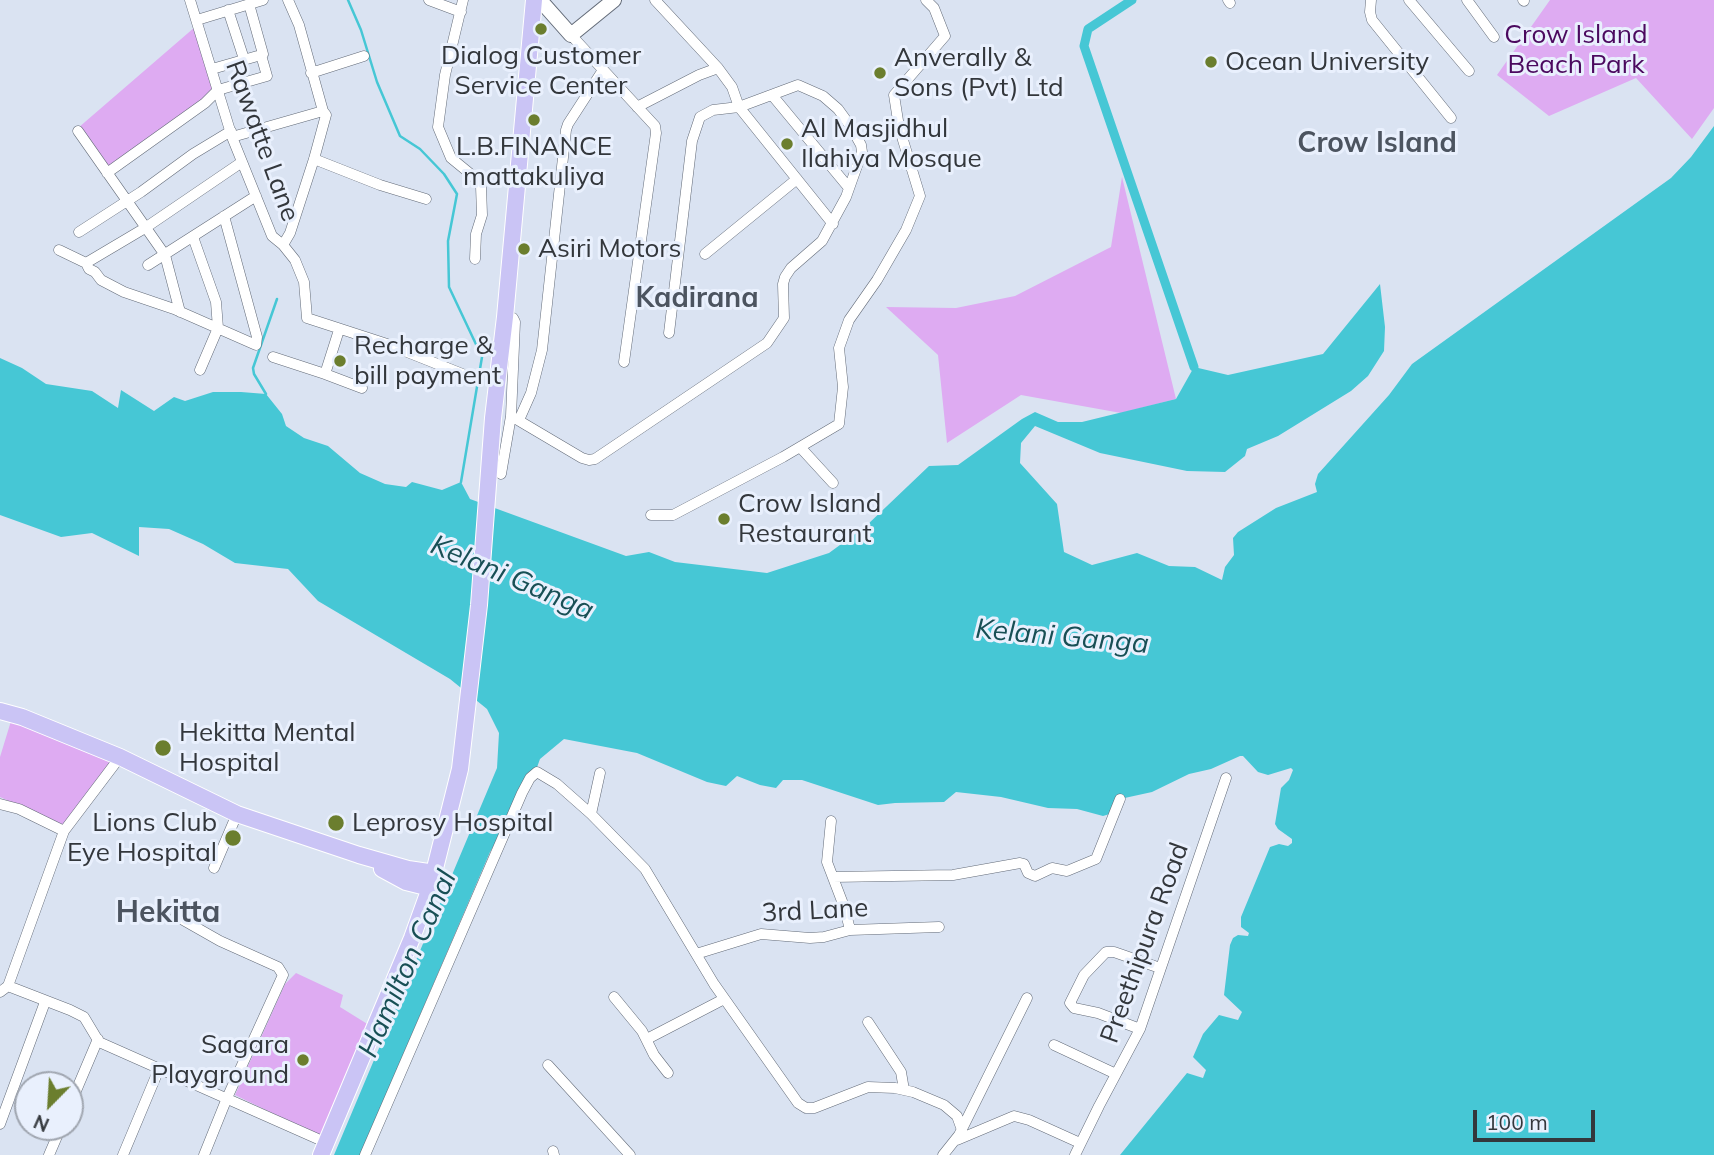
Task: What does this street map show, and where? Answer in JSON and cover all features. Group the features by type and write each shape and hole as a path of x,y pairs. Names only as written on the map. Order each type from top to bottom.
{"main road":[{"path":"324,1149 412,938 432,881 460,769 469,705 479,605 486,489 537,0"},
{"path":"0,710 120,757 237,814 408,869 432,881"}],"street":[{"name":"Rawatte Lane","path":"190,0 231,134 272,236 283,245 290,233 326,115 311,73 299,25 288,0"},
{"path":"197,20 263,0"},
{"path":"429,0 461,12"},
{"path":"463,0 444,75 438,127 451,158 481,186 482,215 476,234 475,259"},
{"path":"537,0 655,127 624,362"},
{"path":"571,35 614,0"},
{"path":"655,0 718,68 732,87 739,107 833,223"},
{"path":"651,515 673,515 839,424 843,387 839,348 849,320 889,260 906,230 920,196 899,127 894,95 945,36 934,8 926,0"},
{"path":"1409,0 1469,71"},
{"path":"1467,0 1494,37"},
{"path":"1370,1 1372,20 1451,118"},
{"path":"107,173 205,103 218,90 267,76 249,4"},
{"path":"228,10 244,59"},
{"path":"212,69 261,55"},
{"path":"311,73 364,56"},
{"path":"638,107 718,68"},
{"path":"515,418 531,394 542,350 566,130 603,70"},
{"path":"515,418 582,458 595,459 767,343 784,318 785,277 791,268 822,241 849,188 862,152 851,127 838,109 823,96 798,85 739,107 713,110 701,117 692,141 669,333"},
{"path":"772,95 849,188"},
{"path":"79,232 193,154 231,134 323,111"},
{"path":"78,131 165,255 180,312"},
{"path":"314,159 380,185 426,199"},
{"path":"86,263 145,228 242,162"},
{"path":"705,254 797,179"},
{"path":"148,265 256,196"},
{"path":"59,250 86,263 102,280 124,292 180,312 256,345 257,337 224,216"},
{"path":"193,237 216,303 218,328 200,370"},
{"path":"283,245 295,260 304,282 307,318 465,374"},
{"path":"501,474 515,418 515,322 513,318 505,317"},
{"path":"325,374 339,330"},
{"path":"273,357 362,388"},
{"path":"800,447 833,483"},
{"path":"120,757 64,831 4,989 84,1017 98,1039 227,1098 324,1149"},
{"path":"365,1155 522,793 530,778 537,772 557,784 591,814 645,869 724,999 802,1106 814,1108 868,1087 904,1090 944,1105 957,1116 959,1135"},
{"path":"591,814 600,773"},
{"name":"Preethipura Road","path":"1076,1155 1140,1029 1226,778"},
{"path":"833,877 953,875 1020,863 1024,864 1028,873 1035,876 1052,868 1067,871 1096,859 1120,799"},
{"path":"0,804 19,809 64,831"},
{"path":"214,869 237,814"},
{"path":"831,821 827,856 845,909 849,930"},
{"path":"176,916 220,941 278,967 283,975 204,1155"},
{"name":"3rd Lane","path":"696,954 761,934 810,938 849,930 939,927"},
{"path":"1140,1029 1074,1008 1070,1003 1084,975 1106,952 1114,952 1160,968"},
{"path":"614,997 647,1039 654,1055 668,1073"},
{"path":"943,1155 959,1135 1027,998"},
{"path":"647,1039 724,999"},
{"path":"0,1124 45,1002"},
{"path":"868,1022 901,1072 904,1090"},
{"path":"84,1072 98,1039"},
{"path":"1054,1045 1116,1074"},
{"path":"548,1065 630,1155"},
{"path":"123,1155 159,1069"},
{"path":"959,1135 1014,1116 1080,1143"}],"green space":[{"name":"Crow Island Beach Park","path":"1550,0 1714,0 1714,108 1692,139 1636,78 1549,116 1497,75"},
{"path":"195,27 216,93 108,169 78,128"},
{"path":"1122,177 1176,399 1121,413 1021,395 947,443 938,355 886,307 956,308 1015,296 1111,247"},
{"path":"11,721 112,759 66,823 61,825 0,797 0,757"},
{"name":"Sagara Playground","path":"296,973 343,995 340,1007 369,1025 323,1138 235,1095 285,984"}],"water":[{"name":"Kelani Ganga","path":"1714,126 1714,1155 1120,1155 1187,1073 1203,1078 1206,1070 1193,1057 1203,1034 1219,1015 1238,1020 1242,1012 1224,995 1230,945 1238,935 1248,936 1249,933 1241,927 1241,917 1270,847 1279,844 1288,846 1292,843 1292,839 1275,824 1281,788 1289,780 1293,770 1291,768 1268,775 1258,772 1240,756 1211,769 1189,774 1152,792 1120,799 1113,813 1103,816 1077,809 1048,808 1001,797 956,792 944,802 878,805 802,780 783,780 776,788 737,776 726,786 707,782 637,753 564,739 540,759 531,784 490,852 360,1155 334,1155 497,768 499,733 487,709 450,679 318,601 288,569 235,563 203,544 169,529 139,527 139,556 92,533 61,537 0,515 0,358 22,368 46,384 92,391 118,408 121,390 154,411 174,397 185,401 213,392 266,394 282,414 286,426 304,438 328,446 360,473 385,484 406,487 412,482 442,490 461,482 470,499 626,556 649,552 675,562 767,573 829,553 866,526 929,466 958,465 1035,412 1058,422 1082,422 1176,399 1194,367 1228,375 1323,354 1380,284 1385,327 1384,351 1368,376 1351,391 1278,436 1247,449 1245,456 1225,472 1187,471 1100,453 1035,426 1021,443 1020,463 1057,504 1064,552 1092,565 1137,553 1169,566 1195,567 1222,580 1225,567 1234,555 1233,538 1238,532 1276,508 1317,492 1315,484 1318,474 1389,395 1412,364 1671,178"}],"waterway":[{"path":"348,0 361,30 377,82 400,136 420,149 444,174 457,194 448,241 449,287 482,357 461,482"},
{"path":"1132,0 1088,29 1084,46 1194,367"},
{"path":"266,394 253,368 277,299"}],"place":[{"name":"Dialog Customer Service Center","path":"541,29"},
{"name":"Ocean University","path":"1211,62"},
{"name":"Anverally & Sons (Pvt) Ltd","path":"880,73"},
{"name":"L.B.FINANCE mattakuliya","path":"534,120"},
{"name":"Al Masjidhul Ilahiya Mosque","path":"787,144"},
{"name":"Asiri Motors","path":"524,249"},
{"name":"Recharge & bill payment","path":"340,361"},
{"name":"Crow Island Restaurant","path":"724,519"},
{"name":"Hekitta Mental Hospital","path":"163,748"},
{"name":"Leprosy Hospital","path":"336,823"},
{"name":"Lions Club Eye Hospital","path":"233,838"},
{"name":"Sagara Playground","path":"303,1060"}],"district":[{"name":"Crow Island","path":"1377,144"},
{"name":"Kadirana","path":"697,299"},
{"name":"Hekitta","path":"168,913"}],"water label":[{"name":"Hamilton Canal","path":"408,964"}]}
